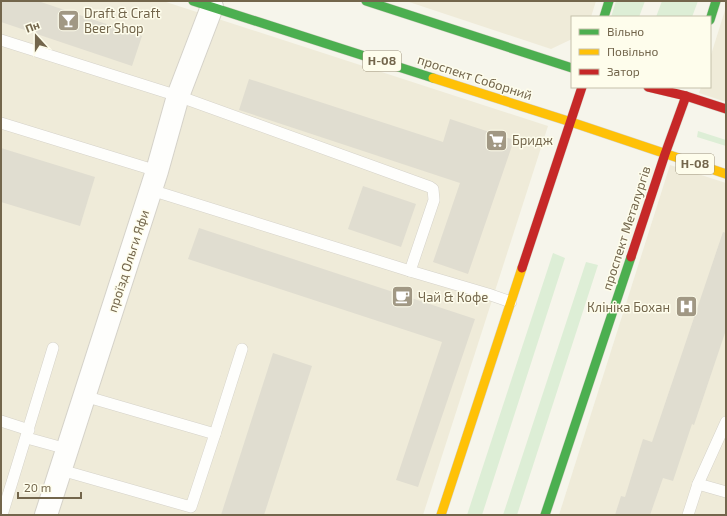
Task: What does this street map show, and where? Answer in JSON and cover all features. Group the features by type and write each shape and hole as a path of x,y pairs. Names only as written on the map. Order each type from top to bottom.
{"main road":[{"path":"366,1 571,68"},
{"path":"604,16 609,1"},
{"path":"711,17 716,1"},
{"name":"проспект Соборний","path":"203,4 571,122 726,174"},
{"path":"441,515 582,88"},
{"path":"652,88 686,96 726,109"},
{"name":"проспект Металургів","path":"546,515 665,154 689,88"}],"street":[{"name":"проїзд Ольги Яфи","path":"46,515 154,181 203,4"}],"lane":[{"path":"1,40 178,96 430,187 433,189 434,200 410,271"},
{"path":"1,123 154,181 410,271 511,302"},
{"path":"2,515 28,434 53,348"},
{"path":"1,421 28,434 64,459 190,511 242,349"},
{"path":"84,396 215,434"},
{"path":"688,515 698,484 726,422"},
{"path":"698,484 726,492"}],"shaded area":[{"path":"1,1 163,1 548,126 423,515 1,515"},
{"path":"406,1 596,1 591,16 571,16 571,39 551,49"},
{"path":"726,7 726,102 699,93 701,88 711,88 711,55"},
{"path":"670,165 726,183 726,515 559,515"}],"green space":[{"path":"616,1 645,1 639,16 611,16"},
{"path":"662,1 698,1 692,16 656,16"},
{"path":"698,131 726,140 726,146 697,137"},
{"path":"553,253 565,258 482,515 467,515"},
{"path":"586,262 598,265 517,515 503,515"}],"building":[{"path":"1,1 38,1 142,36 132,66 1,22"},
{"path":"249,79 443,142 450,119 514,140 468,274 433,262 460,183 239,110"},
{"path":"1,148 95,177 80,226 1,202"},
{"path":"363,186 416,204 401,247 348,229"},
{"path":"199,228 475,319 418,487 396,480 442,342 188,259"},
{"path":"723,232 726,233 726,330 694,425 692,424 673,481 663,478 650,515 615,515 621,496 625,497 643,439 652,442"},
{"path":"273,353 312,366 264,515 221,515"}],"traffic: fast":[{"path":"193,1 433,78"},
{"path":"366,1 571,68"},
{"path":"604,16 609,1"},
{"path":"711,17 716,1"},
{"path":"545,515 631,257"}],"traffic: slow":[{"path":"433,78 726,174"},
{"path":"441,515 522,268"}],"traffic: jam":[{"path":"522,268 582,88"},
{"path":"652,88 686,96 726,109"},
{"path":"631,257 686,96"}],"place":[{"name":"Draft & Craft Beer Shop","path":"69,20"},
{"name":"Бридж","path":"497,140"},
{"name":"Чай & Кофе","path":"402,297"},
{"name":"Клініка Бохан","path":"686,307"}]}
